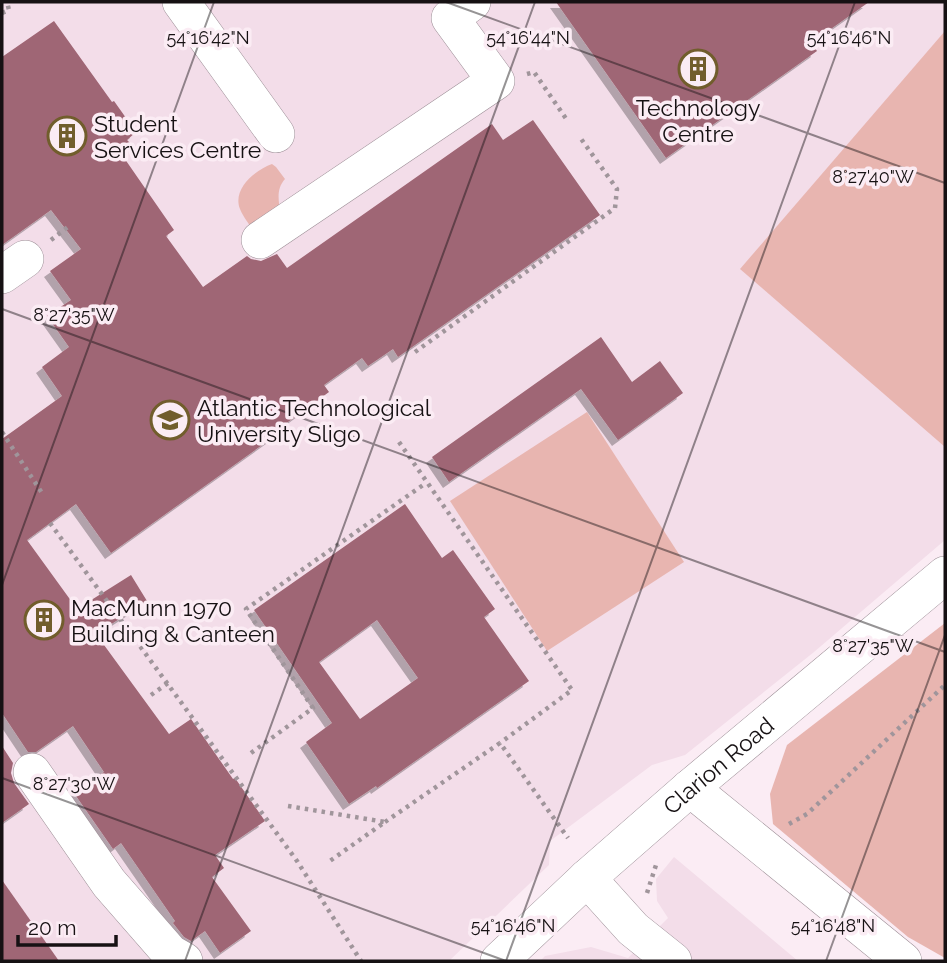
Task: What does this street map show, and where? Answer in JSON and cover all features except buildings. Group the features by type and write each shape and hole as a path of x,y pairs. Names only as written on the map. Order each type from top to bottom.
{"street":[{"path":"181,2 276,134"},
{"path":"260,240 496,81 450,18 472,2"},
{"name":"Clarion Road","path":"499,961 587,878 690,788 945,575"},
{"path":"32,772 109,883 170,953 184,961"},
{"path":"690,788 903,961"},
{"path":"587,878 633,929 673,961"}],"path":[{"path":"2,13 9,10 7,2"},
{"path":"496,81 534,72 567,120"},
{"path":"415,352 615,208 617,189 579,136"},
{"path":"60,233 69,226"},
{"path":"2,432 41,493"},
{"path":"327,863 572,690 399,442"},
{"path":"251,753 313,708 246,609 426,483"},
{"path":"50,523 297,860 361,961"},
{"path":"151,695 168,683"},
{"path":"757,842 807,814 945,685"},
{"path":"500,743 568,838"},
{"path":"288,806 385,822"},
{"path":"645,898 656,862"}],"shaded area":[{"path":"2,2 945,2 945,540 814,652 685,755 652,765 550,841 549,865 449,961 2,961"},
{"path":"945,31 945,447 740,269"},
{"path":"272,164 285,179 279,193 280,210 259,238 240,209 239,194 252,176"},
{"path":"587,412 684,562 547,651 450,501"},
{"path":"945,623 945,958 908,937 773,824 770,794 787,745"},
{"path":"674,857 798,961 540,961 545,956 591,947 628,958 668,918 657,901 656,879"}],"place":[{"name":"Technology Centre","path":"698,69"},
{"name":"Student Services Centre","path":"67,136"},
{"name":"Atlantic Technological University Sligo","path":"170,420"},
{"name":"MacMunn 1970 Building & Canteen","path":"44,620"}]}
